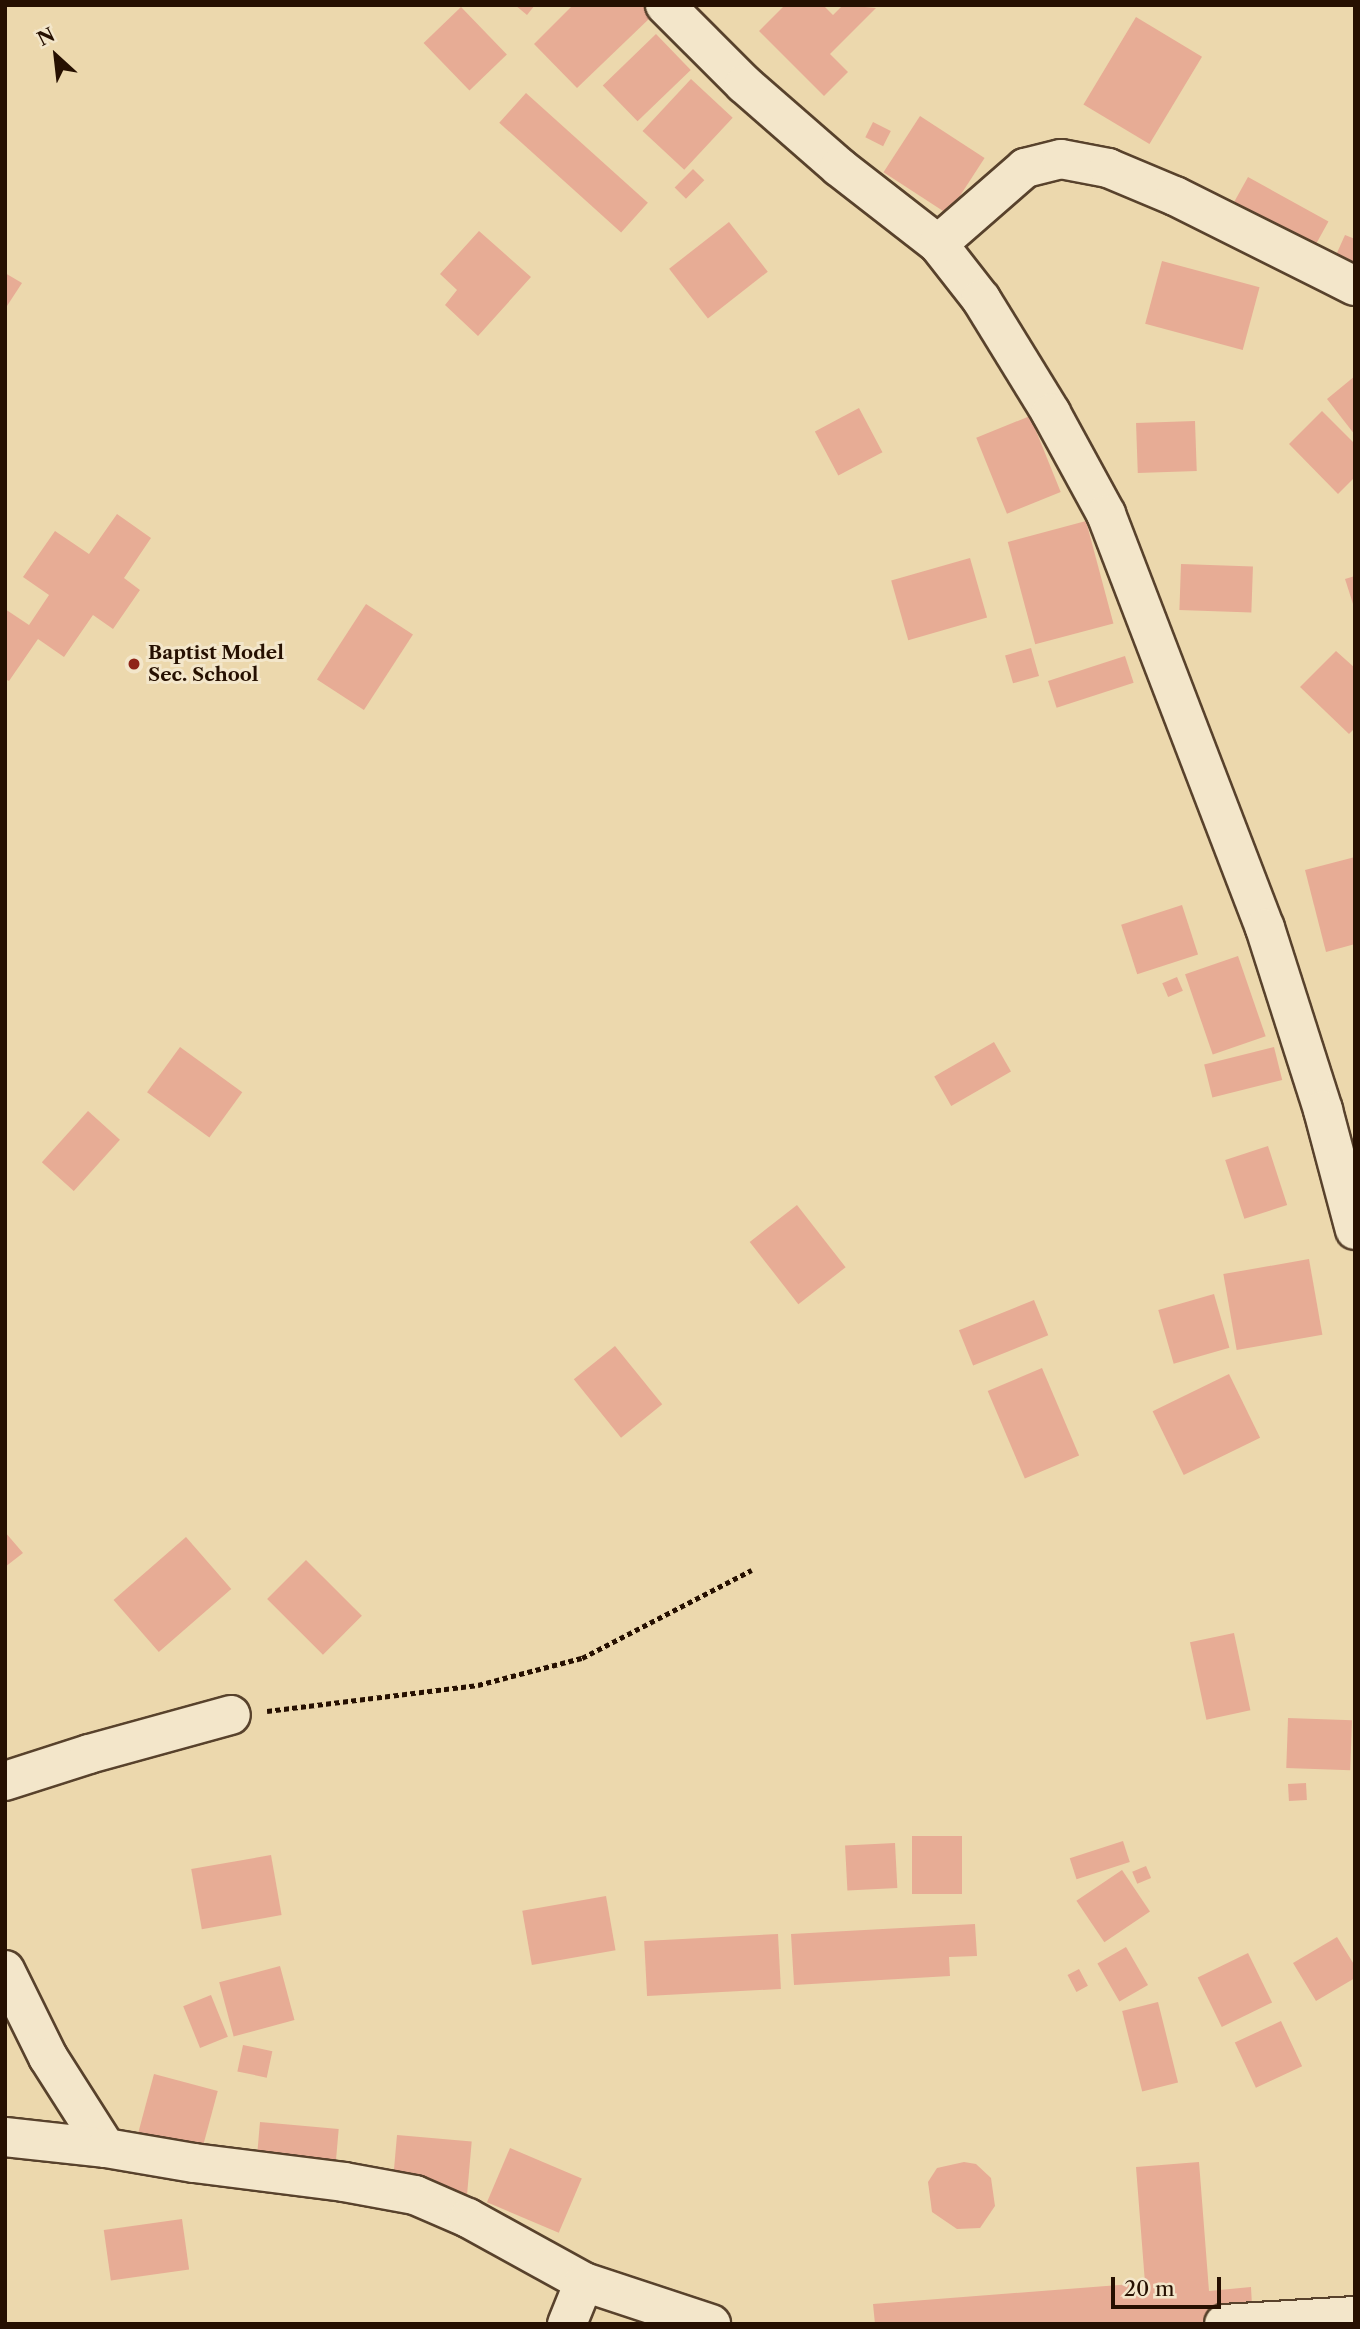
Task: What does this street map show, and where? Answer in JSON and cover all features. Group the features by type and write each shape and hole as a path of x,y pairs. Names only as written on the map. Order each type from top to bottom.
{"street":[{"path":"665,5 744,84 839,167 937,244 981,299 1051,414 1105,514 1265,928 1323,1110 1355,1230"},
{"path":"937,244 1025,168 1061,159 1108,168 1164,191 1355,285"},
{"path":"5,1781 89,1754 232,1715"},
{"path":"5,1970 48,2056 106,2148"},
{"path":"5,2137 106,2148 194,2163 344,2182 415,2195 468,2218 584,2282 711,2324"},
{"path":"567,2324 584,2282"},
{"path":"1224,2324 1355,2316"}],"path":[{"path":"232,1715 478,1685 582,1658 752,1570"}],"building":[{"path":"515,5 535,5 527,15"},
{"path":"573,5 642,5 652,16 577,88 534,44"},
{"path":"785,5 823,5 833,15 843,5 876,8 830,54 848,72 824,96 759,31"},
{"path":"461,7 507,54 469,91 424,43"},
{"path":"1136,17 1202,57 1149,144 1083,104"},
{"path":"656,34 691,70 638,121 603,85"},
{"path":"691,79 733,118 684,170 643,131"},
{"path":"526,93 648,203 621,232 499,123"},
{"path":"920,116 985,158 948,214 884,172"},
{"path":"873,122 891,131 883,146 865,137"},
{"path":"693,169 704,180 686,199 675,187"},
{"path":"1248,177 1328,222 1301,271 1220,227"},
{"path":"729,222 768,272 708,318 669,269"},
{"path":"479,231 531,277 478,336 445,305 457,290 440,274"},
{"path":"1345,235 1355,239 1355,288 1327,275"},
{"path":"1162,261 1260,287 1243,350 1145,324"},
{"path":"5,273 22,283 5,309"},
{"path":"1355,376 1355,435 1327,399"},
{"path":"859,408 882,452 838,476 815,431"},
{"path":"1322,411 1355,444 1355,477 1338,494 1289,444"},
{"path":"1030,416 1061,492 1007,514 976,438"},
{"path":"1195,421 1197,471 1138,473 1136,423"},
{"path":"117,514 151,538 124,578 140,590 113,629 93,615 64,657 38,639 9,681 5,679 5,609 29,625 49,595 23,577 55,531 89,554"},
{"path":"1086,521 1113,623 1035,644 1008,542"},
{"path":"970,558 987,618 908,640 891,581"},
{"path":"1181,564 1253,567 1251,612 1179,610"},
{"path":"1355,576 1355,607 1354,607 1345,579"},
{"path":"366,604 413,634 364,710 317,679"},
{"path":"1031,648 1039,676 1013,683 1005,655"},
{"path":"1336,651 1355,668 1355,728 1349,734 1300,687"},
{"path":"1125,656 1134,683 1057,708 1048,681"},
{"path":"1355,857 1355,944 1326,952 1305,870"},
{"path":"1182,905 1198,954 1137,974 1121,925"},
{"path":"1238,956 1266,1036 1213,1055 1185,974"},
{"path":"1177,977 1183,991 1168,997 1162,983"},
{"path":"994,1042 1011,1071 951,1106 934,1076"},
{"path":"180,1047 242,1092 209,1138 147,1092"},
{"path":"1274,1047 1282,1080 1212,1097 1204,1064"},
{"path":"88,1111 120,1140 74,1191 42,1162"},
{"path":"1268,1146 1287,1205 1244,1219 1225,1160"},
{"path":"797,1205 846,1267 798,1304 750,1242"},
{"path":"1309,1259 1322,1335 1237,1350 1223,1274"},
{"path":"1214,1294 1229,1348 1174,1364 1158,1310"},
{"path":"1034,1300 1048,1335 973,1366 959,1330"},
{"path":"615,1346 662,1404 621,1438 574,1379"},
{"path":"1042,1368 1079,1455 1025,1479 988,1391"},
{"path":"1229,1374 1260,1438 1184,1475 1153,1411"},
{"path":"5,1532 23,1553 5,1567"},
{"path":"186,1537 231,1589 159,1652 114,1600"},
{"path":"306,1560 362,1616 323,1655 267,1599"},
{"path":"1234,1633 1250,1710 1206,1720 1190,1642"},
{"path":"1288,1718 1352,1720 1350,1770 1286,1768"},
{"path":"1306,1783 1307,1800 1289,1801 1288,1784"},
{"path":"912,1836 962,1836 962,1894 912,1894"},
{"path":"1123,1841 1130,1862 1077,1879 1070,1858"},
{"path":"895,1843 897,1888 847,1891 845,1846"},
{"path":"271,1855 282,1915 202,1929 191,1869"},
{"path":"1146,1866 1151,1878 1137,1884 1132,1872"},
{"path":"1122,1870 1150,1911 1104,1942 1076,1901"},
{"path":"606,1896 616,1950 532,1965 522,1911"},
{"path":"975,1924 977,1956 949,1957 950,1976 794,1985 791,1934"},
{"path":"778,1934 781,1989 647,1996 644,1941"},
{"path":"1337,1937 1355,1966 1355,1978 1316,2001 1293,1963"},
{"path":"1126,1947 1148,1985 1119,2002 1097,1964"},
{"path":"1248,1953 1272,2002 1222,2027 1198,1978"},
{"path":"280,1966 294,2020 234,2036 219,1982"},
{"path":"1079,1969 1088,1986 1076,1992 1068,1975"},
{"path":"211,1995 228,2037 200,2048 183,2006"},
{"path":"1158,2002 1178,2083 1142,2091 1122,2011"},
{"path":"1281,2021 1302,2066 1256,2088 1235,2043"},
{"path":"243,2045 272,2051 267,2078 237,2071"},
{"path":"154,2074 218,2091 197,2168 133,2151"},
{"path":"260,2122 339,2129 334,2186 255,2179"},
{"path":"397,2135 472,2142 467,2194 392,2188"},
{"path":"510,2148 582,2178 559,2233 487,2202"},
{"path":"964,2162 976,2164 991,2178 995,2206 980,2228 957,2229 932,2212 928,2182 937,2168"},
{"path":"1199,2162 1209,2291 1251,2287 1252,2306 1214,2324 875,2324 873,2304 1145,2283 1136,2167"},
{"path":"182,2219 189,2270 111,2280 104,2230"}],"place":[{"name":"Baptist Model Sec. School","path":"134,664"}]}
